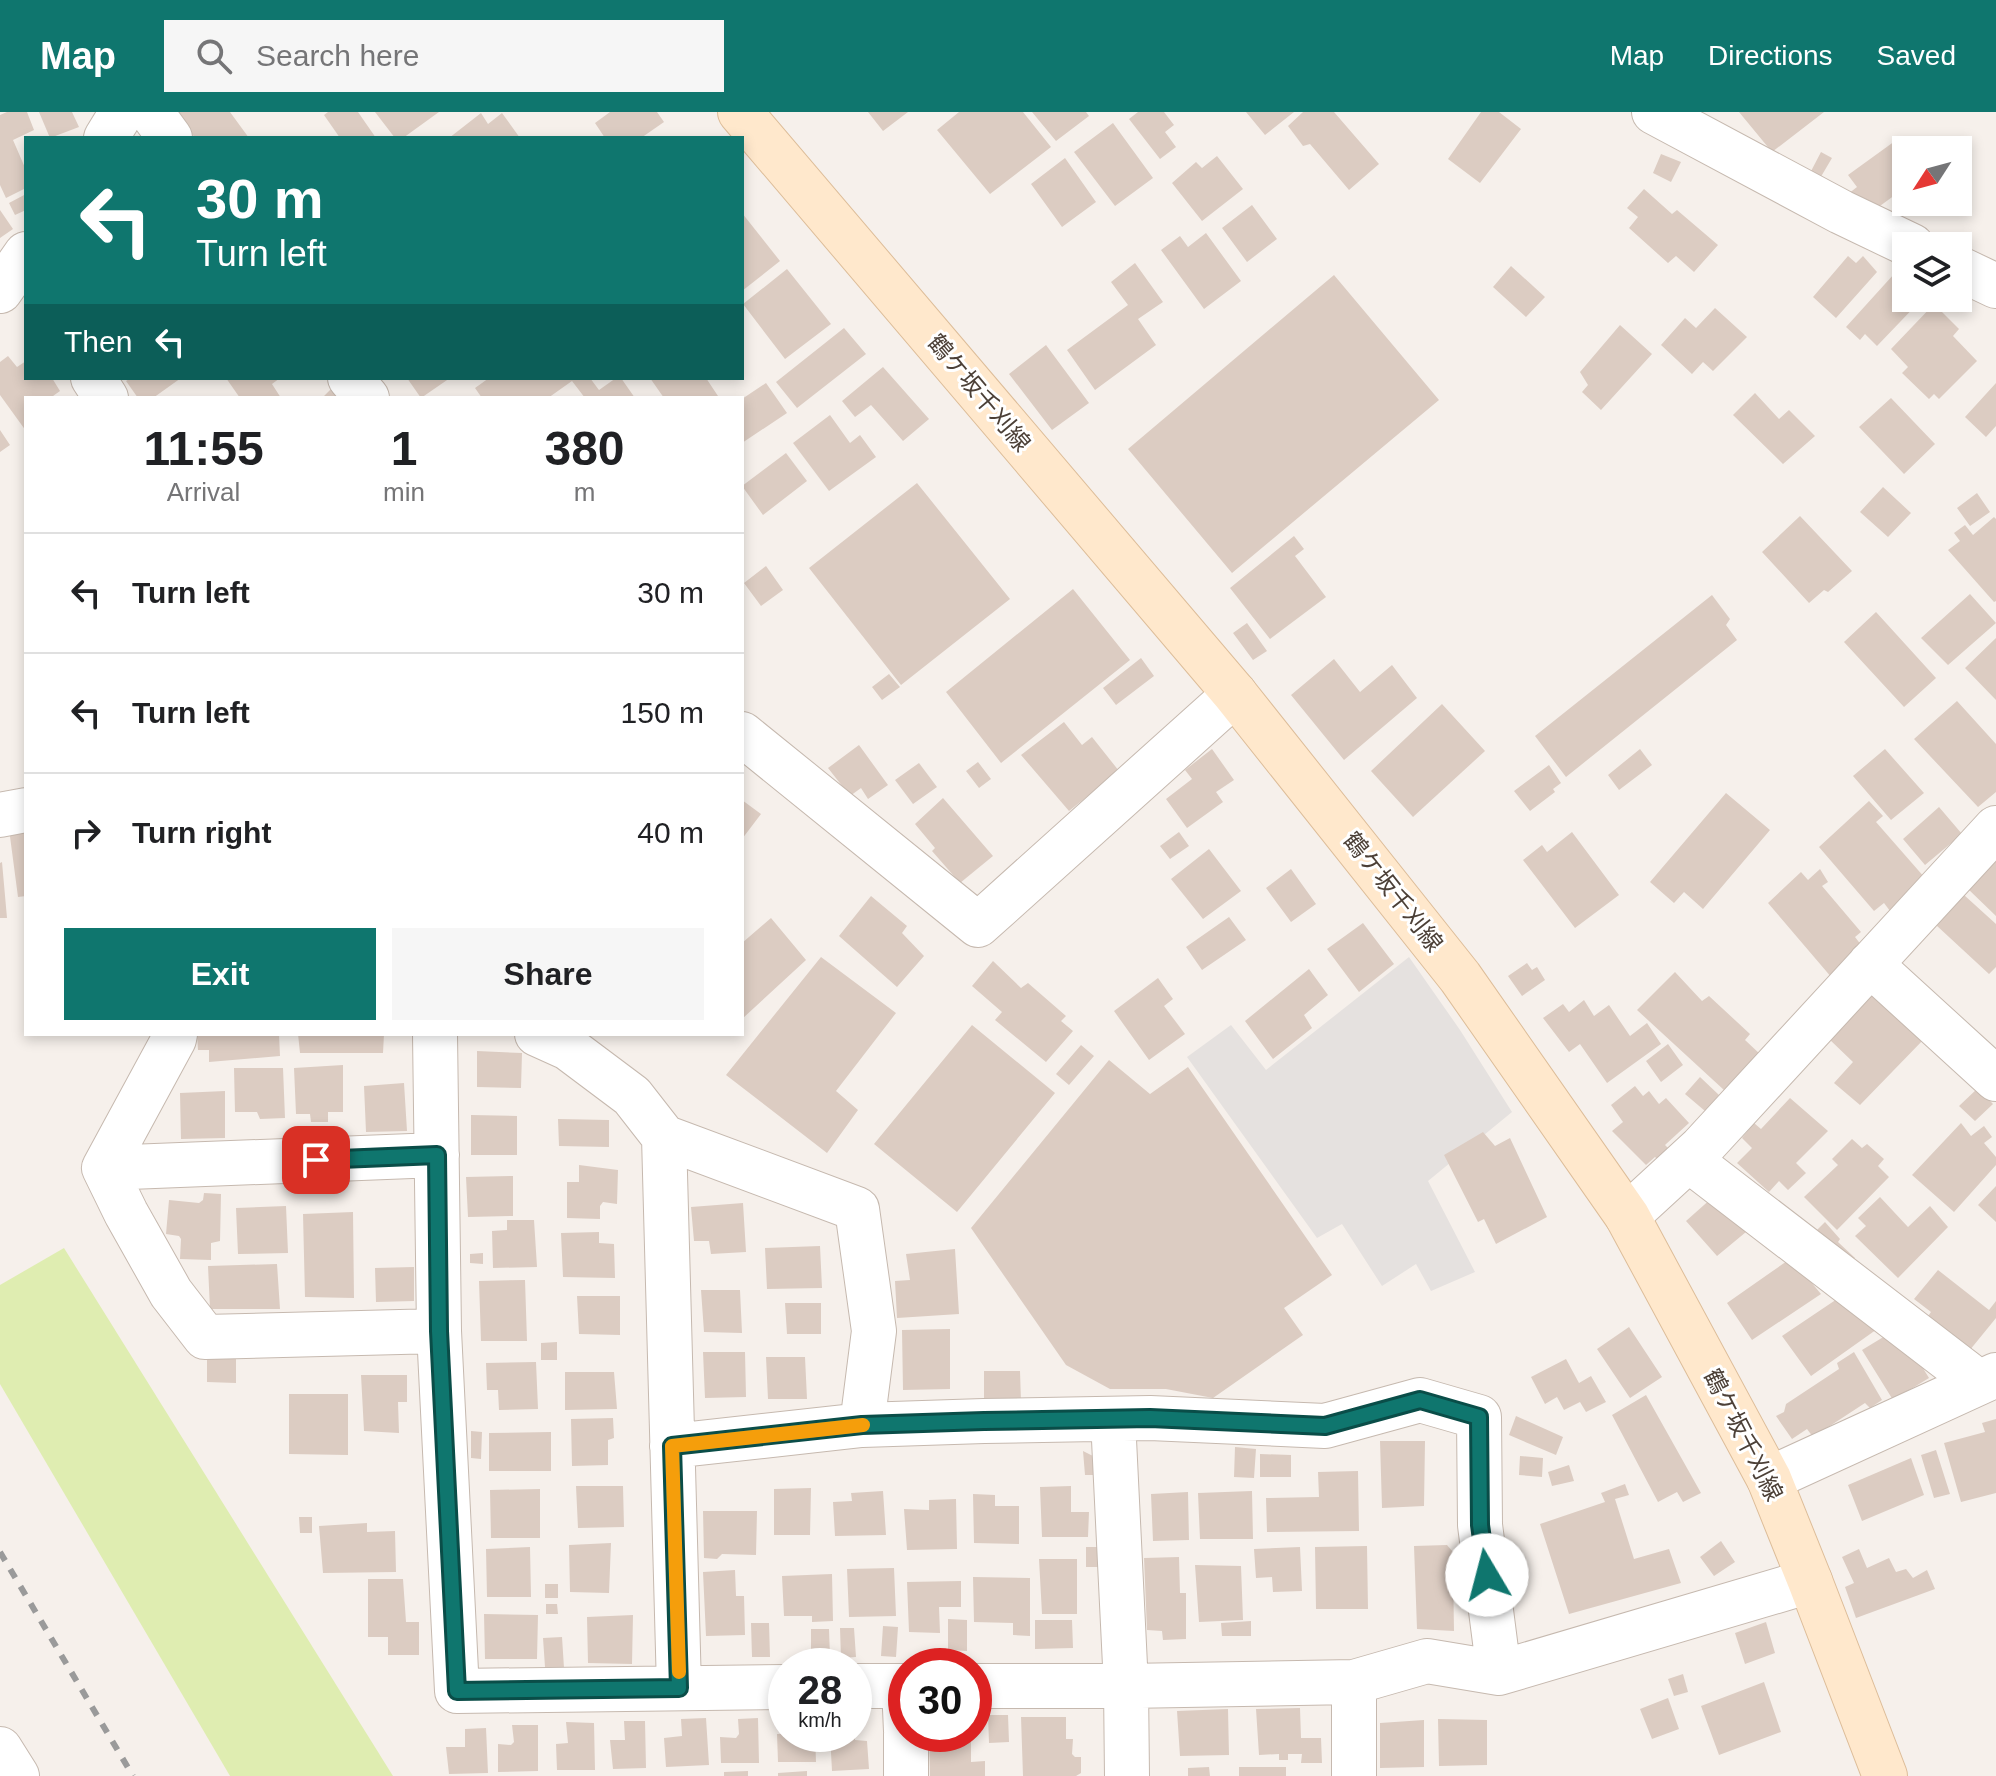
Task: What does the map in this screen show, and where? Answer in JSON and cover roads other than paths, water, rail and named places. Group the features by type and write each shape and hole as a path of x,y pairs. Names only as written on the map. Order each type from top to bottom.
{"main road":[{"name":"鶴ケ坂千刈線","path":"740,112 1235,694 1460,977 1627,1216 1769,1479 1885,1776"}],"street":[{"path":"107,136 122,112"},
{"path":"151,112 169,136"},
{"path":"1654,112 1892,236"},
{"path":"1972,275 1996,286"},
{"path":"352,380 365,396"},
{"path":"744,736 978,925 1235,694"},
{"path":"0,815 24,810"},
{"path":"1627,1216 1689,1160 1996,828"},
{"path":"1870,964 1996,1079"},
{"path":"104,1168 175,1036"},
{"path":"435,1036 439,1331 457,1691 768,1687"},
{"path":"541,1036 568,1048 632,1096 664,1137 857,1209 874,1331 862,1425"},
{"path":"664,1137 679,1688"},
{"path":"104,1168 437,1155"},
{"path":"1689,1160 1987,1378 1769,1479"},
{"path":"104,1168 171,1293 205,1337 439,1331"},
{"path":"672,1446 862,1425 1150,1418 1325,1426 1420,1400 1479,1417 1480,1525 1499,1673"},
{"path":"1113,1419 1126,1686 1127,1776"},
{"path":"992,1686 1354,1682 1427,1661 1499,1673 1810,1581"},
{"path":"1354,1682 1354,1776"},
{"path":"0,1749 17,1776"},
{"path":"906,1752 906,1776"}],"railway":[{"path":"0,1552 133,1776"}]}
